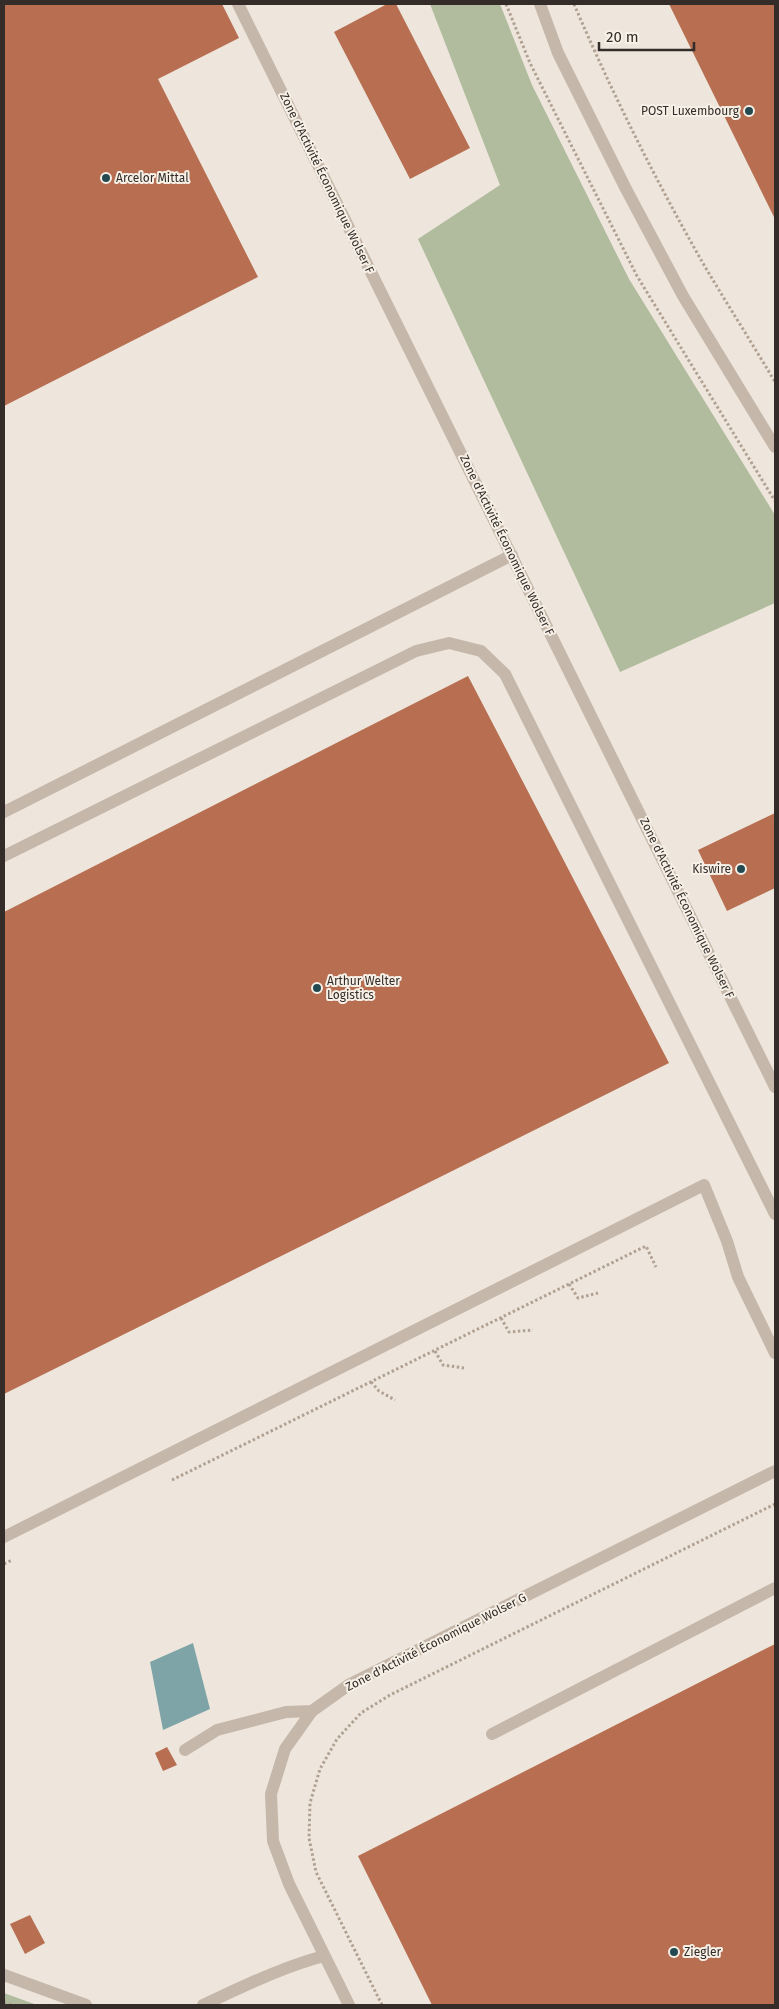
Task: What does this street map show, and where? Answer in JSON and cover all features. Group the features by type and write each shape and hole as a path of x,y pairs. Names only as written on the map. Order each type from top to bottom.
{"lane":[{"name":"Zone d'Activité Économique Wolser F","path":"238,4 775,1087"},
{"path":"540,4 558,53 630,197 683,296 775,448"},
{"path":"4,812 512,555"},
{"path":"4,856 416,651 449,643 481,651 505,674 775,1214"},
{"path":"4,1537 704,1185 727,1241 738,1277 775,1353"},
{"name":"Zone d'Activité Économique Wolser G","path":"350,2005 289,1884 273,1840 272,1794 274,1785 285,1749 312,1711 350,1684 775,1471"},
{"path":"492,1734 775,1588"},
{"path":"185,1750 217,1730 286,1712 312,1711"},
{"path":"203,2005 307,1960 324,1956"},
{"path":"4,1975 86,2005"}],"path":[{"path":"506,4 530,63 637,276 775,502"},
{"path":"574,4 590,42 647,158 704,264 775,382"},
{"path":"165,1484 646,1246 656,1267"},
{"path":"569,1284 578,1298 598,1293"},
{"path":"501,1318 509,1332 533,1330"},
{"path":"435,1351 443,1365 464,1368"},
{"path":"371,1382 394,1400"},
{"path":"382,2005 316,1872 309,1838 310,1803 320,1769 337,1739 361,1714 390,1695 775,1504"},
{"path":"4,1564 13,1560"},
{"path":"4,2002 12,2005"}],"green space":[{"path":"430,4 500,4 532,85 629,279 775,515 775,603 620,672 418,239 500,185"},
{"path":"4,1993 37,2005 4,2005"}],"water":[{"path":"193,1643 210,1709 163,1730 150,1662"}],"building":[{"name":"Arcelor Mittal","path":"4,4 222,4 239,38 158,79 258,277 4,406"},
{"path":"387,4 396,4 470,148 410,179 334,32"},
{"name":"POST Luxembourg","path":"669,4 775,4 775,219"},
{"name":"Arthur Welter Logistics","path":"468,676 669,1063 4,1394 4,912"},
{"name":"Kiswire","path":"775,813 775,888 727,911 698,850"},
{"path":"775,1644 775,2005 432,2005 358,1856"},
{"path":"167,1747 177,1765 163,1771 155,1753"},
{"path":"30,1915 45,1943 25,1954 10,1924"}],"place":[{"name":"POST Luxembourg","path":"749,111"},
{"name":"Arcelor Mittal","path":"106,178"},
{"name":"Kiswire","path":"741,869"},
{"name":"Arthur Welter Logistics","path":"317,988"},
{"name":"Ziegler","path":"674,1952"}]}
